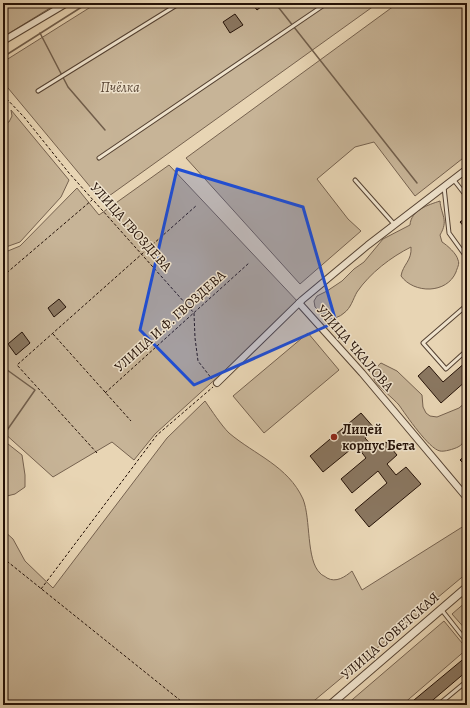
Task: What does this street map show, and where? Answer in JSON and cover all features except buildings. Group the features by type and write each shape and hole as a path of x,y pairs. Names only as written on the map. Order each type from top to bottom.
{"street":[{"path":"3,41 67,3"},
{"path":"299,303 394,224 467,169"},
{"name":"УЛИЦА ЧКАЛОВА","path":"217,383 299,303 362,373 467,498"},
{"name":"УЛИЦА СОВЕТСКАЯ","path":"332,704 467,587"}],"lane":[{"path":"38,91 180,3"},
{"path":"99,158 327,3"},
{"path":"453,179 467,197"},
{"path":"355,180 394,224"},
{"path":"444,186 449,233 467,258"},
{"path":"467,305 423,343 446,369 467,350"},
{"path":"441,609 467,642"},
{"path":"438,705 467,681"}],"path":[{"name":"УЛИЦА ГВОЗДЕВА","path":"3,95 24,117 69,174 194,313"},
{"path":"3,276 92,199"},
{"path":"97,453 17,365 197,205"},
{"name":"УЛИЦА И.Ф. ГВОЗДЕВА","path":"105,393 249,263"},
{"path":"41,589 157,435 217,383 198,361 194,313"},
{"path":"52,334 131,421"},
{"path":"3,558 186,705"}],"highlighted area":[{"path":"177,169 303,207 336,322 194,385 140,330"}],"green space":[{"path":"3,3 58,3 3,37"},
{"name":"Пчёлка","path":"97,3 378,3 102,201 3,82 3,62"},
{"path":"398,3 467,3 467,155 415,196 374,142 355,147 317,179 348,219 361,231 300,284 186,158"},
{"path":"11,110 69,180 61,197 20,242 3,248 3,123 9,122 12,116"},
{"path":"169,165 299,303 155,434 134,460 112,442 53,477 3,432 3,253 20,246 77,188 99,215"},
{"path":"440,201 444,218 443,230 440,235 442,242 454,252 459,262 452,279 438,288 430,289 414,286 407,282 401,276 409,259 411,247 389,261 368,278 357,292 348,309 340,316 327,319 315,307 314,301 317,296 342,281 354,269 364,262 383,239 410,225 413,215 421,209"},
{"path":"308,333 339,370 264,433 233,396"},
{"path":"381,363 397,371 422,395 423,407 426,413 430,416 437,417 459,408 467,401 467,439 459,446 452,449 440,451 435,449 418,431 399,405 375,381 374,372"},
{"path":"205,401 229,433 280,469 297,488 303,499 305,507 313,559 316,567 322,575 330,579 337,580 352,571 362,590 467,524 467,573 309,705 3,705 3,530 13,539 25,561 53,588 167,438"},
{"path":"3,440 22,455 25,487 15,494 3,497"},
{"path":"467,601 467,631 452,614"},
{"path":"444,621 467,649 402,705 346,705"}],"waterway":[{"path":"3,57 88,3"},
{"path":"275,3 417,183"},
{"path":"40,33 68,87 105,130"},
{"path":"3,367 35,390 3,436"}],"place":[{"name":"Лицей корпус Бета","path":"334,437"}]}
